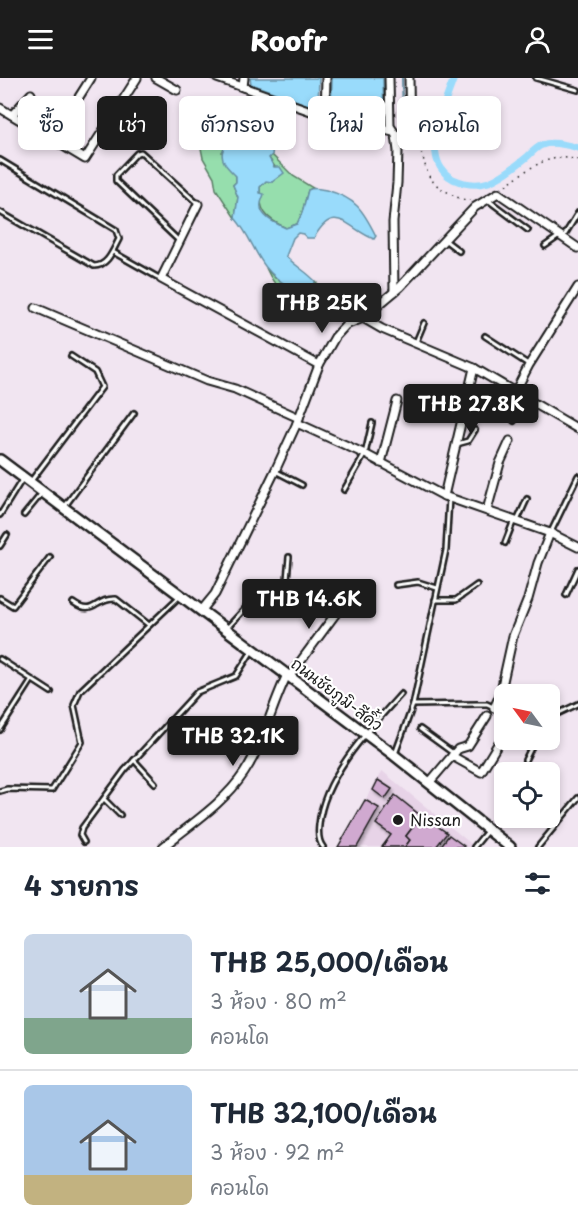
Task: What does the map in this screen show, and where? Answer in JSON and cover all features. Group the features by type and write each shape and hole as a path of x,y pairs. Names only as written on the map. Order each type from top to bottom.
{"main road":[{"name":"ถนนชัยภูมิ-สีคิ้ว","path":"0,460 394,755 506,846"}],"street":[{"path":"80,96 92,78"},
{"path":"71,150 85,159 137,78"},
{"path":"156,78 177,90"},
{"path":"217,78 308,111"},
{"path":"243,87 244,78"},
{"path":"326,78 326,96"},
{"path":"389,78 390,119 397,129"},
{"path":"406,96 409,78"},
{"path":"12,115 31,94"},
{"path":"0,108 18,118"},
{"path":"394,292 393,230 400,150"},
{"path":"201,611 215,594 275,471 298,421 319,365 335,337 346,325 363,318 394,292 475,207 498,193 578,248"},
{"path":"198,204 161,279 319,365"},
{"path":"515,392 529,365 578,287"},
{"path":"36,308 207,381 235,389 447,497 550,533 578,547"},
{"path":"363,318 474,368 578,429"},
{"path":"447,497 474,368"},
{"path":"381,464 397,401"},
{"path":"487,510 500,463 510,441"},
{"path":"502,684 513,636 550,533"},
{"path":"163,847 216,805 244,772 288,676 348,597"},
{"path":"429,783 458,749 468,746 487,716"},
{"path":"453,755 481,772 494,750"}],"lane":[{"path":"536,78 578,90"},
{"path":"180,241 116,181 116,175 137,153 141,152 198,204"},
{"path":"0,160 116,230 119,239 103,265 94,266 0,212"},
{"path":"487,199 528,230"},
{"path":"545,246 562,236 578,213"},
{"path":"445,239 459,251"},
{"path":"112,251 161,279"},
{"path":"416,343 424,323"},
{"path":"485,336 529,365"},
{"path":"0,515 102,387 95,372 71,356"},
{"path":"514,421 528,399"},
{"path":"440,406 464,412"},
{"path":"64,507 134,412"},
{"path":"344,490 365,454 372,423"},
{"path":"457,444 468,441 476,430"},
{"path":"275,471 302,485"},
{"path":"550,533 578,476"},
{"path":"24,515 43,491"},
{"path":"394,755 413,705 446,550 447,497"},
{"path":"505,543 527,499"},
{"path":"0,546 7,535"},
{"path":"0,598 14,606 50,557"},
{"path":"226,630 252,601 260,601 274,609 285,602 289,557"},
{"path":"566,595 578,569"},
{"path":"396,585 418,582 437,588"},
{"path":"435,600 456,600 477,585"},
{"path":"0,791 7,789 52,790 82,742 74,705 80,691 180,596"},
{"path":"73,603 88,610 100,602 116,599 149,625"},
{"path":"84,842 80,835 82,828 134,760 197,692 236,676 252,650"},
{"path":"0,659 51,692"},
{"path":"0,730 32,680"},
{"path":"323,847 318,832 326,795 365,734 401,694"},
{"path":"413,705 487,704 494,708"},
{"path":"560,713 578,704"},
{"path":"420,729 453,755"},
{"path":"525,760 530,750"},
{"path":"134,760 155,783"},
{"path":"538,847 578,798"},
{"path":"104,799 120,815"},
{"path":"474,847 488,830"}],"path":[{"path":"420,150 431,180 440,189 466,201 473,200"},
{"path":"496,190 540,162 559,157 578,160"}],"shaded area":[{"path":"382,771 475,847 338,847"}],"green space":[{"path":"201,150 223,150 222,152 236,176 236,182 233,185 238,197 235,218 216,189 214,177 203,158"},
{"path":"272,155 293,176 313,188 308,190 297,224 286,228 268,217 262,208 260,187 266,181 272,182 276,177 275,167 269,158"},
{"path":"266,268 275,278 314,287 315,281 322,288 308,306 282,292 273,282"}],"water":[{"path":"250,78 319,78 318,96 308,96 308,105 296,101 296,96 284,96 251,84"},
{"path":"332,78 383,78 383,96 331,96"},
{"path":"223,150 273,150 269,158 274,167 280,167 284,173 272,182 266,181 260,187 260,193 264,194 261,209 274,222 286,228 297,224 308,190 315,188 336,193 352,201 367,219 376,236 374,239 336,219 322,227 314,238 307,238 298,233 293,238 286,256 315,281 314,287 310,292 301,292 288,286 269,271 235,218 238,197 233,185 236,182 236,176 225,164"}],"building":[{"path":"378,780 392,789 385,799 373,790"},
{"name":"Nissan","path":"395,795 421,816 406,836 410,840 405,847 382,847 391,835 376,824"},
{"path":"365,800 379,808 357,847 338,847"},
{"name":"Nissan","path":"422,815 447,833 436,847 405,847 410,840 406,836"},
{"path":"449,835 464,846 440,847"}],"waterway":[{"path":"402,78 402,96"},
{"path":"454,78 440,117 435,146 437,159 443,170 453,179 471,184 489,182 509,171 538,147 550,143 578,148"}],"place":[{"name":"Nissan","path":"398,820"}]}
